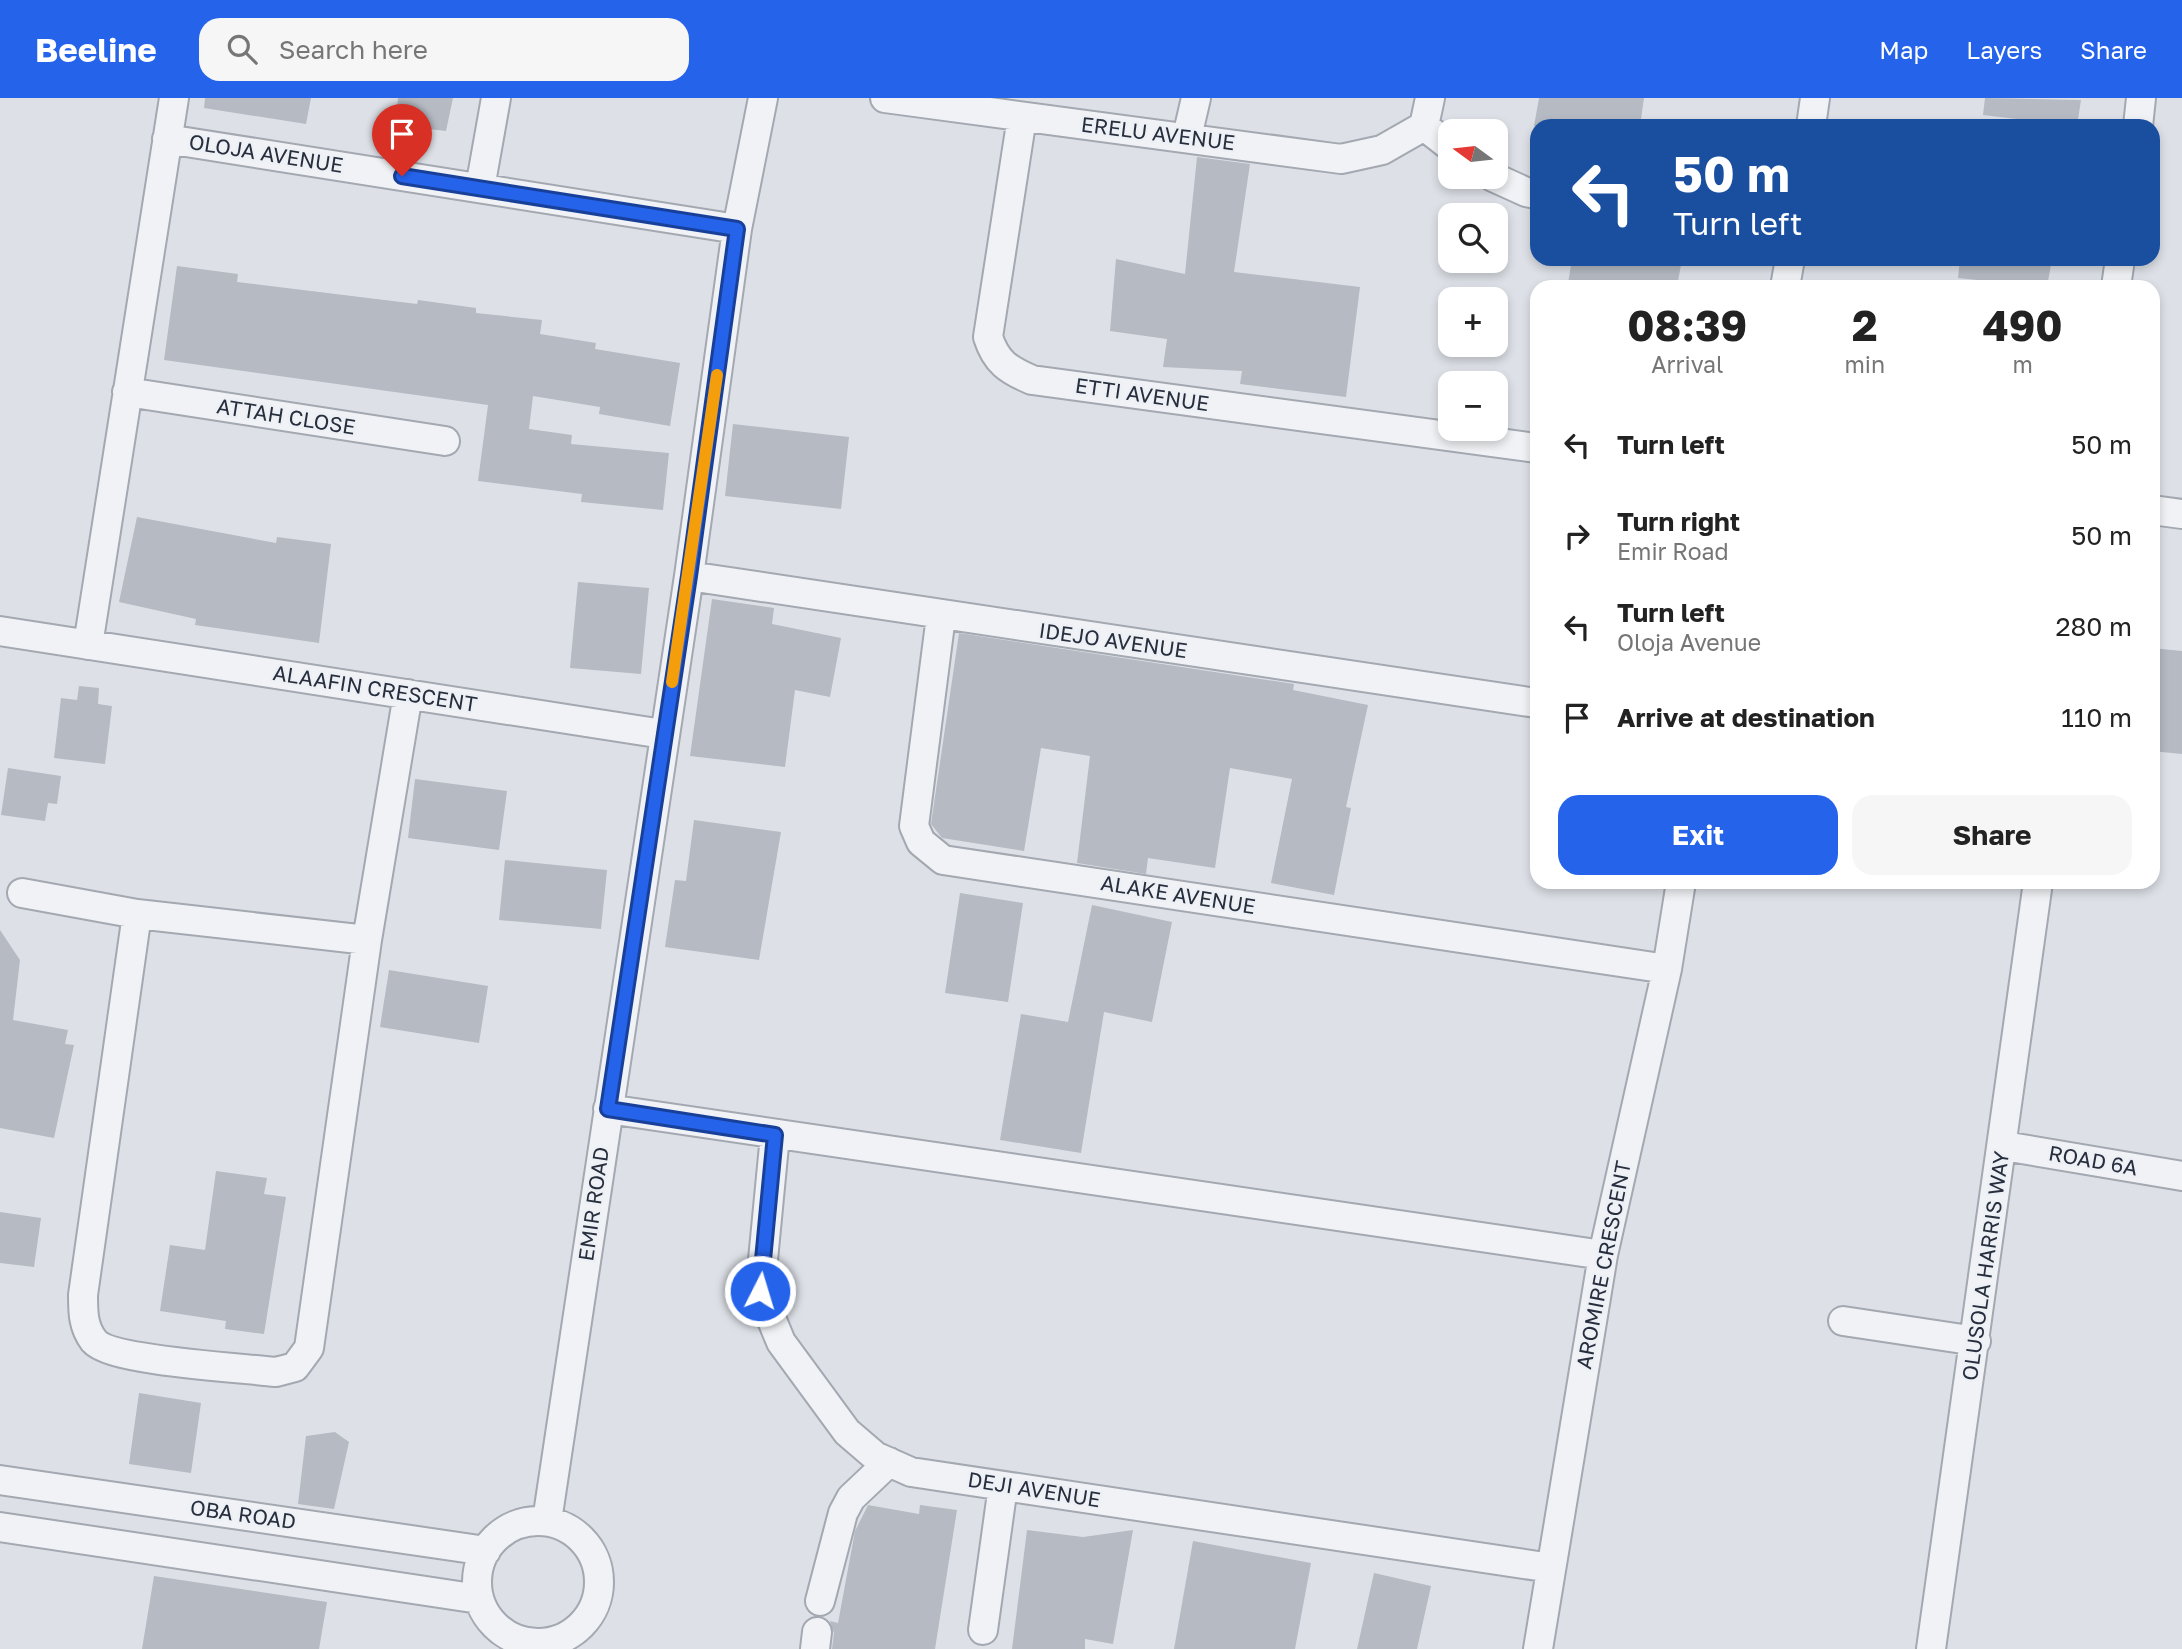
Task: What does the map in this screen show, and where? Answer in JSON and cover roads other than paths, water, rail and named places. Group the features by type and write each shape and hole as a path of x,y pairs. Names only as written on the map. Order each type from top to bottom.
{"street":[{"path":"88,645 174,98"},
{"path":"480,188 496,98"},
{"name":"EMIR ROAD","path":"547,1521 663,734 689,576 737,229 764,98"},
{"name":"ERELU AVENUE","path":"885,98 1342,159 1382,150 1424,125"},
{"path":"1187,137 1196,98"},
{"path":"1430,98 1424,125 1438,136"},
{"path":"1812,119 1815,98"},
{"path":"2139,119 2141,98"},
{"name":"ETTI AVENUE","path":"1022,117 988,337 993,352 1005,368 1032,380 1530,448"},
{"name":"OLOJA AVENUE","path":"167,139 737,229"},
{"path":"1508,184 1530,193"},
{"name":"ATTAH CLOSE","path":"127,392 445,441"},
{"path":"2160,511 2182,514"},
{"name":"IDEJO AVENUE","path":"689,576 1530,702"},
{"name":"ALAKE AVENUE","path":"942,616 914,826 921,842 943,860 1667,969"},
{"name":"ALAAFIN CRESCENT","path":"0,631 663,734"},
{"path":"137,914 83,1294 83,1319 95,1343 121,1355 276,1372 295,1367 309,1348 367,940 408,694"},
{"name":"AROMIRE CRESCENT","path":"1538,1649 1603,1255 1667,969 1680,889"},
{"name":"OLUSOLA HARRIS WAY","path":"1931,1649 2004,1146 2037,889"},
{"path":"22,893 137,914 367,940"},
{"path":"608,1109 1603,1255"},
{"name":"DEJI AVENUE","path":"775,1135 760,1291 781,1342 811,1387 847,1432 875,1456 911,1472 1552,1568"},
{"name":"ROAD 6A","path":"2004,1146 2182,1176"},
{"path":"1843,1321 1976,1341"},
{"path":"820,1601 844,1513 852,1498 889,1462"},
{"name":"OBA ROAD","path":"0,1480 486,1550"},
{"path":"983,1630 1003,1486"},
{"path":"529,1521 547,1521 565,1527 587,1546 599,1573 599,1592 593,1611 581,1627 565,1638 527,1646 498,1629 488,1617 479,1599 479,1567 486,1550 512,1527 529,1521"},
{"path":"0,1527 479,1599"}]}
